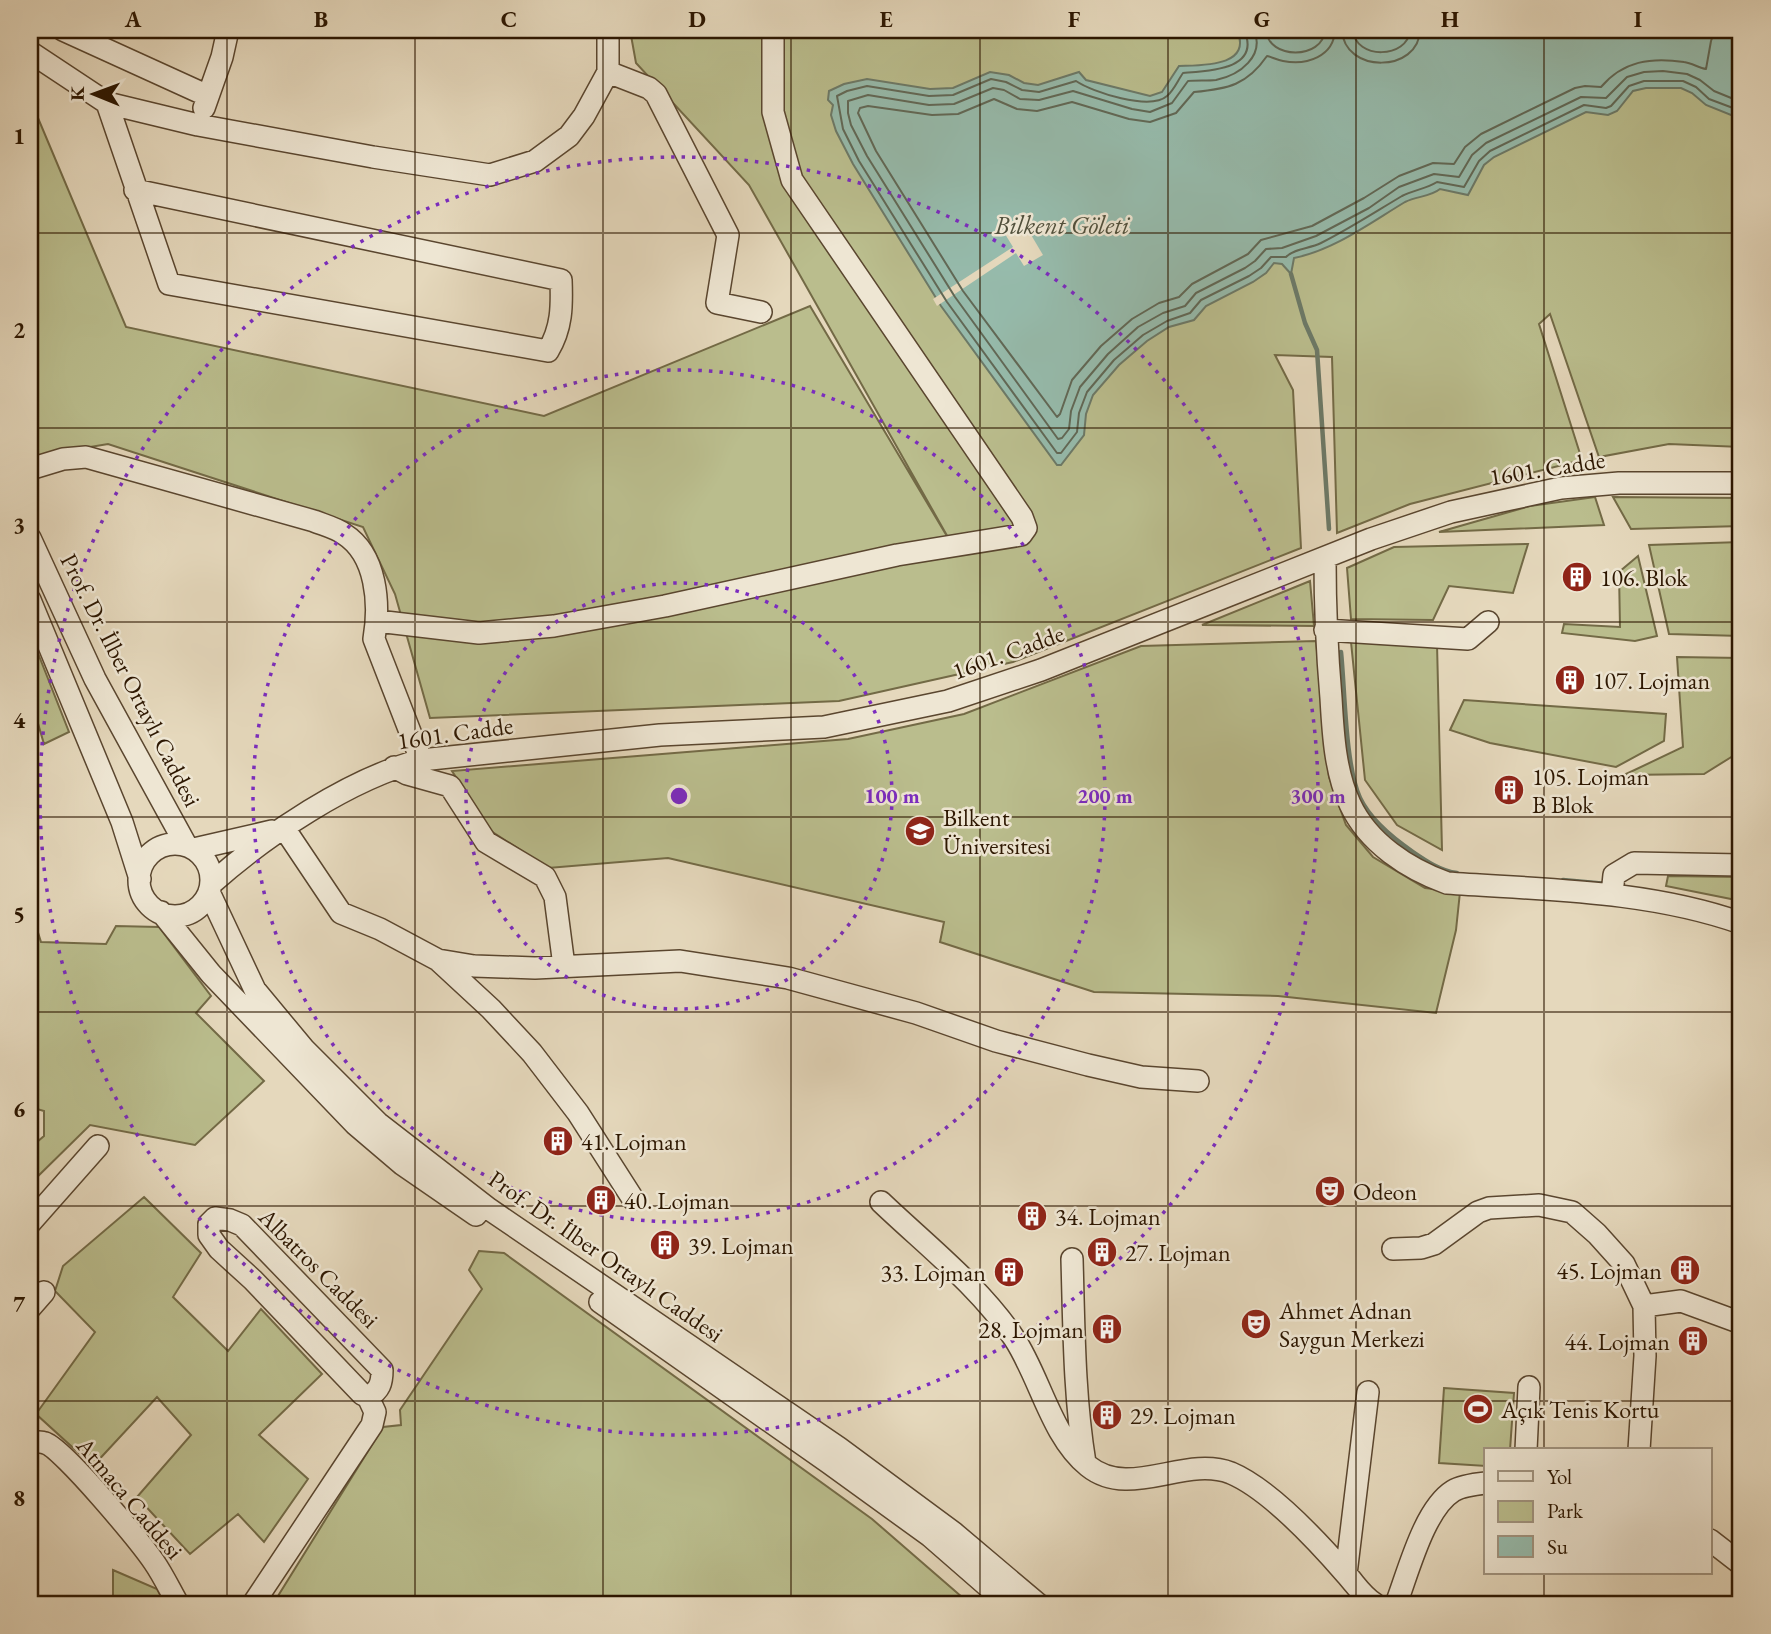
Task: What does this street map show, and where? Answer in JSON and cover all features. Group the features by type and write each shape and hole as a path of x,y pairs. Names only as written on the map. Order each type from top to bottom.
{"street":[{"path":"208,96 63,30 31,55 107,103 198,125 490,175 536,161 569,136 584,116 608,72 608,30"},
{"path":"198,125 222,57 228,30"},
{"path":"377,621 479,633 554,626 665,606 897,555 1021,535 1026,528 1007,495 792,180 773,112 773,30"},
{"path":"608,72 649,88 656,94 728,235 716,303 761,312"},
{"path":"107,103 135,190 169,284 548,351 558,335 562,300 561,279 135,190"},
{"path":"30,470 63,459 86,457 314,521 345,534 365,554 374,580 377,621 374,639 421,760"},
{"name":"1601. Cadde","path":"210,888 246,853 284,828 318,806 394,767 421,760 660,735 824,727 948,701 1041,670 1371,539 1451,512 1561,488 1619,483 1741,484"},
{"name":"Prof. Dr. İlber Ortaylı Caddesi","path":"30,538 110,707 190,847 208,864 210,888 256,990 304,1049 378,1123 489,1209 839,1448 954,1533 1038,1604"},
{"path":"1325,559 1325,630 1336,756 1350,804 1372,836 1422,874 1447,883 1613,886 1741,923"},
{"name":"Prof. Dr. İlber Ortaylı Caddesi","path":"30,600 122,822 145,899 161,912 211,974 268,1036 355,1124 402,1164 830,1463 930,1536 1009,1604"},
{"path":"1325,630 1468,639 1488,622"},
{"path":"48,645 74,633"},
{"path":"81,723 110,707"},
{"path":"394,767 407,774 450,786 486,842 544,877 555,897 564,966"},
{"path":"284,828 341,913 380,929 438,960 491,1009 532,1053 578,1113 632,1199"},
{"name":"1601. Cadde","path":"190,847 284,828"},
{"name":"Prof. Dr. İlber Ortaylı Caddesi","path":"140,879 142,868 155,850 164,845 190,847"},
{"path":"1613,886 1634,863 1741,865"},
{"path":"161,912 170,915 189,913 198,908 210,888"},
{"path":"438,960 474,966 535,968 680,961 788,978 916,1013 996,1041 1087,1065 1141,1077 1198,1081"},
{"path":"30,1223 97,1146"},
{"path":"881,1202 979,1294 1000,1318 1016,1340 1069,1447 1085,1464 1099,1474 1115,1479 1135,1479 1206,1467 1231,1473 1276,1502 1346,1574 1363,1597 1375,1604"},
{"path":"1393,1249 1421,1248 1434,1244 1479,1212 1489,1208 1539,1205 1572,1212 1597,1234 1624,1264 1644,1306 1645,1356 1639,1448"},
{"name":"Albatros Caddesi","path":"253,1604 372,1425 375,1412 368,1397 219,1249 209,1236 209,1224 215,1218 242,1225 382,1370 382,1381 378,1390 368,1397"},
{"path":"1072,1259 1078,1425 1085,1464"},
{"path":"1644,1306 1682,1301 1741,1323"},
{"path":"1526,1448 1529,1387"},
{"path":"1346,1574 1368,1392"},
{"name":"Atmaca Caddesi","path":"30,1444 37,1441 53,1446 69,1461 154,1562 178,1604"},
{"path":"1396,1604 1421,1538 1436,1508 1454,1491 1484,1484"},
{"path":"1712,1542 1740,1562"}],"green space":[{"path":"630,30 1741,30 1741,447 1669,444 1599,457 1550,314 1539,324 1582,460 1410,504 1337,533 1332,357 1275,355 1293,390 1301,548 1013,662 839,701 430,718 395,594 363,527 108,444 30,457 30,99 126,327 544,416 810,306 954,548 749,185 636,63"},
{"path":"1595,497 1604,525 1439,532 1530,506"},
{"path":"1613,497 1741,498 1741,526 1631,529"},
{"path":"1741,542 1741,636 1669,634 1649,545"},
{"path":"1528,544 1513,593 1449,586 1433,620 1351,619 1347,568 1394,547"},
{"path":"1638,556 1657,636 1635,641 1562,633 1564,624 1620,627 1619,572"},
{"path":"1310,581 1314,626 1202,625"},
{"path":"30,633 69,732 44,744 30,696"},
{"path":"1316,641 1329,777 1346,825 1373,857 1425,888 1460,892 1456,930 1436,1013 1278,996 1094,992 940,942 944,922 668,858 548,868 491,831 452,771 848,739 964,714 1141,646"},
{"path":"1351,642 1437,644 1442,850 1397,825 1365,780"},
{"path":"1677,657 1741,658 1741,751 1704,774 1624,775 1683,747"},
{"path":"1464,700 1666,714 1664,741 1616,767 1490,743 1450,730"},
{"path":"1668,876 1741,877 1741,901 1666,886"},
{"path":"30,907 41,942 106,944 116,926 159,927 211,996 196,1013 264,1081 195,1145 90,1125 30,1184 30,1148 44,1136 44,1111 30,1107"},
{"path":"144,1197 201,1253 173,1297 228,1351 261,1309 322,1374 259,1435 308,1479 264,1542 238,1514 190,1554 137,1497 191,1435 157,1397 93,1466 36,1414 95,1332 55,1291 63,1266"},
{"path":"479,1251 504,1253 872,1519 970,1604 273,1604 383,1427 401,1425 400,1410 482,1289 469,1270"},
{"path":"1444,1388 1514,1393 1510,1448 1484,1448 1484,1466 1439,1463"},
{"path":"113,1570 157,1589 165,1604 113,1604"}],"water":[{"name":"Bilkent Göleti","path":"1237,30 1276,30 1289,36 1301,36 1312,30 1364,30 1374,36 1389,35 1400,30 1741,30 1734,63 1739,61 1741,69 1741,119 1706,105 1681,88 1646,88 1633,91 1617,111 1608,115 1586,112 1494,157 1484,165 1468,195 1440,189 1405,202 1337,242 1294,258 1291,274 1282,264 1274,263 1253,282 1206,306 1194,320 1169,327 1147,341 1119,365 1093,395 1086,414 1084,435 1061,465 1057,465 941,306 853,164 836,131 831,115 833,105 828,100 829,91 844,84 867,79 930,89 953,88 990,72 1038,85 1079,72 1086,80 1150,96 1162,92 1179,66 1212,64 1232,57 1238,51 1240,42"}],"pier":[{"path":"1024,223 1043,255 1024,266 1016,253 937,306 933,299 1013,247 1005,234"}],"waterway":[{"path":"1291,274 1305,323 1317,350 1329,529"},
{"path":"1341,652 1348,747 1355,784 1364,806 1398,841 1434,865 1457,873"},
{"path":"1563,880 1607,884"}],"place":[{"name":"106. Blok","path":"1577,577"},
{"name":"107. Lojman","path":"1570,680"},
{"name":"105. Lojman B Blok","path":"1509,790"},
{"name":"Bilkent Üniversitesi","path":"920,831"},
{"name":"41. Lojman","path":"558,1141"},
{"name":"Odeon","path":"1330,1191"},
{"name":"40. Lojman","path":"601,1200"},
{"name":"34. Lojman","path":"1032,1216"},
{"name":"39. Lojman","path":"665,1245"},
{"name":"27. Lojman","path":"1102,1252"},
{"name":"45. Lojman","path":"1685,1270"},
{"name":"33. Lojman","path":"1009,1272"},
{"name":"Ahmet Adnan Saygun Merkezi","path":"1256,1324"},
{"name":"28. Lojman","path":"1107,1329"},
{"name":"44. Lojman","path":"1693,1341"},
{"name":"Açık Tenis Kortu","path":"1478,1409"},
{"name":"29. Lojman","path":"1107,1415"}]}
